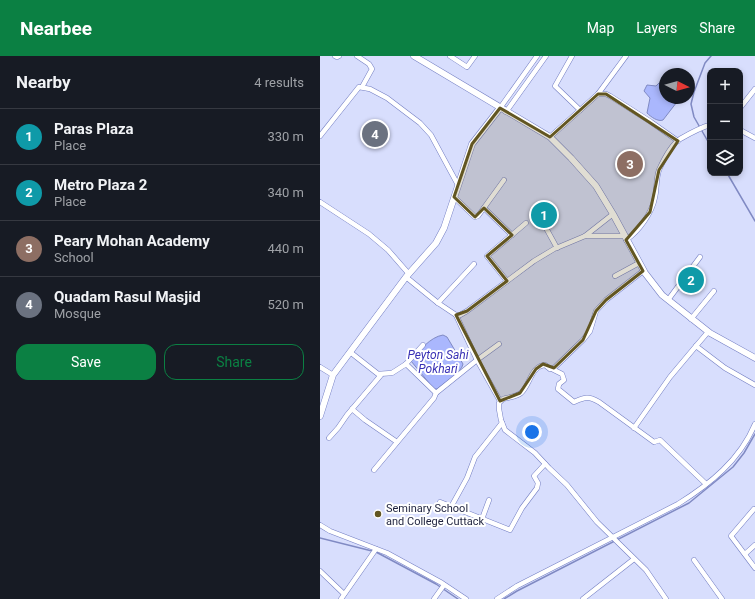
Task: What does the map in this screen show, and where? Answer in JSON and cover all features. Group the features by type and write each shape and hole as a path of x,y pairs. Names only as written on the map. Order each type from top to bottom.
{"main road":[{"path":"414,56 550,137 596,186 639,263 662,295 708,332 755,358"},
{"path":"320,416 333,375 408,275 436,243 444,228 472,144 503,110"}],"street":[{"path":"335,56 339,56"},
{"path":"357,56 369,64 372,68 362,87"},
{"path":"450,56 467,67 475,56"},
{"path":"503,110 537,56"},
{"path":"503,110 546,56"},
{"path":"572,56 555,86 580,110"},
{"path":"550,137 598,94 626,56"},
{"path":"320,136 359,86 370,89 387,98 420,123 438,147 458,185"},
{"path":"743,104 755,89"},
{"path":"598,94 606,94 610,96 678,141"},
{"path":"584,236 625,238 633,235 650,212 655,198 659,170 671,149 678,141 707,125"},
{"path":"743,132 755,138"},
{"path":"454,197 475,217 478,216 504,180"},
{"path":"320,202 369,234 388,250 408,275 438,303 460,315 534,261 557,248 584,236 613,214"},
{"path":"484,208 512,234"},
{"path":"507,281 486,256 526,223"},
{"path":"546,228 557,248"},
{"path":"668,300 700,257"},
{"path":"615,276 639,263"},
{"path":"438,303 474,264"},
{"path":"552,370 583,340 590,331 596,311 606,300 644,271"},
{"path":"691,319 714,291"},
{"path":"456,314 477,360 500,401 499,409 502,424 505,430 535,453 567,485 592,516 649,575 666,599"},
{"path":"634,428 670,377 708,332"},
{"path":"374,470 434,398 436,393 499,344"},
{"path":"350,352 381,375 392,373 405,365 423,345"},
{"path":"696,346 725,368 755,385"},
{"path":"405,365 406,364 436,393"},
{"path":"500,401 520,393 536,369 541,365 545,365 562,374 564,380 559,384 558,389 574,402 586,397 599,402 654,442 660,440 706,484"},
{"path":"320,367 333,375"},
{"path":"329,438 381,375"},
{"path":"352,409 364,420 397,442"},
{"path":"451,507 467,478 475,457 502,424"},
{"path":"497,599 517,586 678,504 706,484 738,455 750,436 755,424"},
{"path":"440,502 508,530 511,528 522,508 537,488 538,483 534,476 546,464"},
{"path":"482,519 489,500"},
{"path":"754,509 731,536 755,568"},
{"path":"320,525 330,532 387,553 444,585 464,599"},
{"path":"745,554 755,545"},
{"path":"341,599 376,549"},
{"path":"582,599 634,559"},
{"path":"694,560 722,599"},
{"path":"321,574 344,594"},
{"path":"434,599 444,585"}],"highlighted area":[{"path":"598,94 606,94 678,141 659,170 650,212 626,240 643,271 606,300 596,311 583,340 554,368 543,364 536,369 520,393 500,401 456,315 467,311 507,281 487,256 512,235 484,208 475,217 454,197 472,144 500,108 550,137"}],"water":[{"path":"659,83 659,104 675,104 663,120 657,120 647,113 650,98 644,91 647,85 656,86"},
{"name":"Peyton Sahi Pokhari","path":"443,335 447,337 463,364 460,370 452,377 437,389 434,389 411,361 429,341"}],"waterway":[{"path":"707,140 694,117 691,104 705,63 711,56"},
{"path":"729,176 755,221"},
{"path":"504,599 689,503 733,467 744,453 755,434"},
{"path":"320,538 372,551"},
{"path":"376,552 436,584 458,599"}],"place":[{"name":"Quadam Rasul Masjid","path":"375,134"},
{"name":"Peary Mohan Academy","path":"630,164"},
{"name":"Paras Plaza","path":"544,215"},
{"name":"Metro Plaza 2","path":"691,280"},
{"name":"Seminary School and College Cuttack","path":"378,514"}]}
